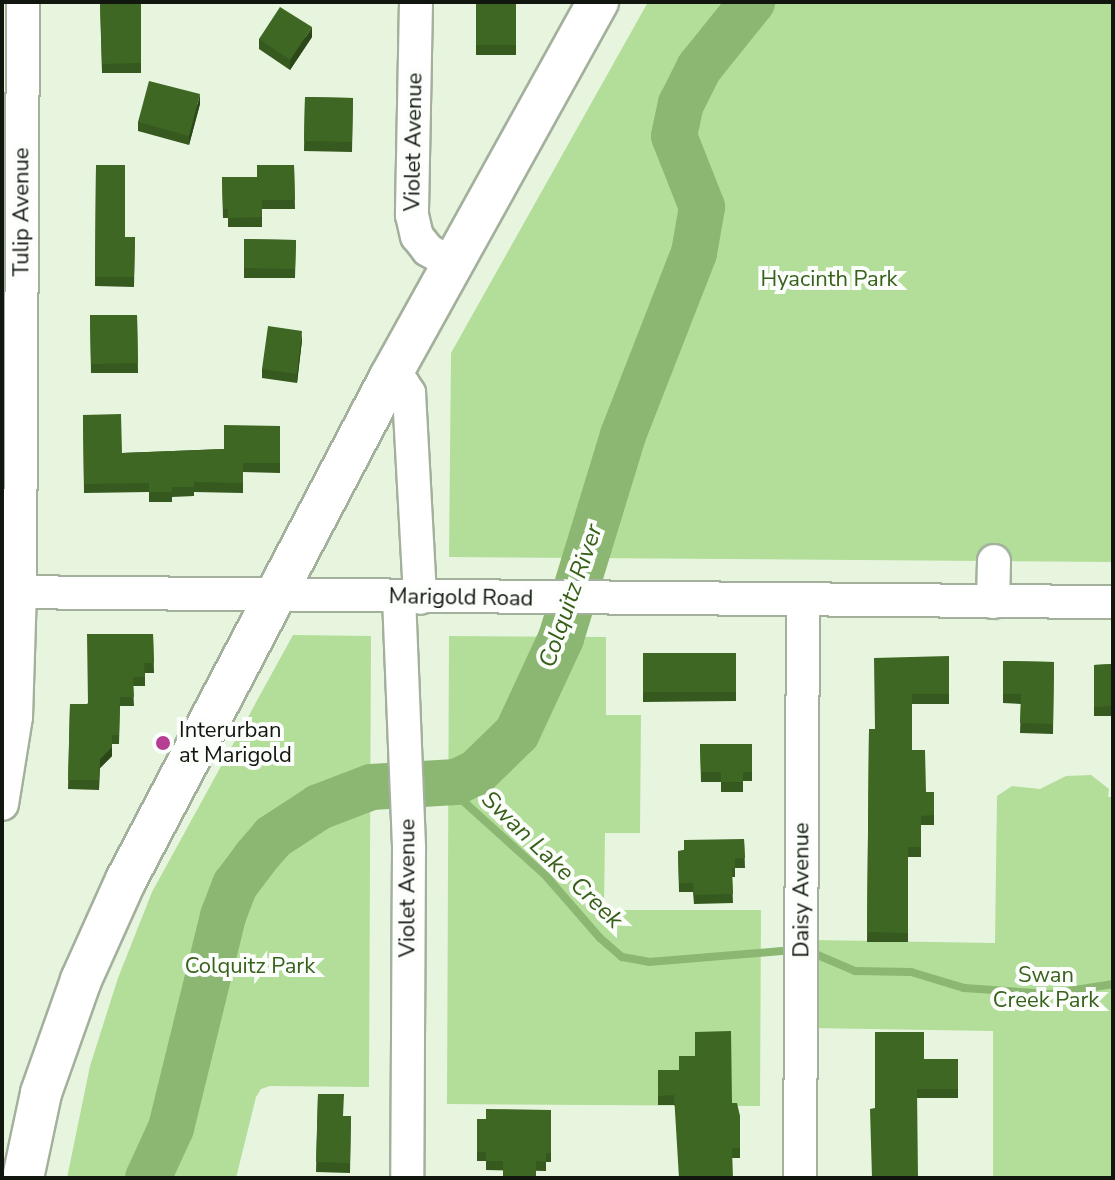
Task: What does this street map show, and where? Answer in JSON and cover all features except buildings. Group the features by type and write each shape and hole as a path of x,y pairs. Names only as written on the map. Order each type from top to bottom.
{"main road":[{"path":"23,1178 41,1093 81,980 126,880 390,377 598,2"}],"street":[{"name":"Tulip Avenue","path":"2,804 16,717 11,592 23,2"},
{"name":"Violet Avenue","path":"416,2 412,215 417,236 428,250 452,264"},
{"name":"Violet Avenue","path":"390,377 403,384 409,393 407,1178"},
{"path":"993,602 994,561"},
{"name":"Marigold Road","path":"11,592 576,600 1113,602"},
{"name":"Daisy Avenue","path":"800,1178 803,602"}],"green space":[{"name":"Hyacinth Park","path":"648,2 1113,2 1113,562 449,557 451,353"},
{"name":"Colquitz Park","path":"293,635 371,636 369,1087 270,1086 261,1089 256,1097 236,1178 67,1178 90,1066 118,978 152,892"},
{"path":"449,636 606,637 606,715 641,715 640,833 605,833 604,910 761,910 760,1106 447,1104"},
{"name":"Swan Creek Park","path":"1091,775 1109,789 1108,797 1113,797 1113,1178 993,1178 993,1031 810,1028 813,940 995,943 997,796 1012,786 1040,789 1066,776"}],"waterway":[{"name":"Colquitz River","path":"148,1178 171,1128 223,916 235,885 255,858 273,837 319,807 371,787 456,782 477,772 517,733 561,638 623,435 694,253 702,207 674,136 681,104 699,68 752,2"},
{"name":"Swan Lake Creek","path":"442,782 546,876 600,938 622,957 649,962 782,951"},
{"name":"Swan Lake Creek","path":"813,953 855,971 911,972 964,988 1050,994 1113,984"}],"place":[{"name":"Interurban at Marigold","path":"163,743"}]}
